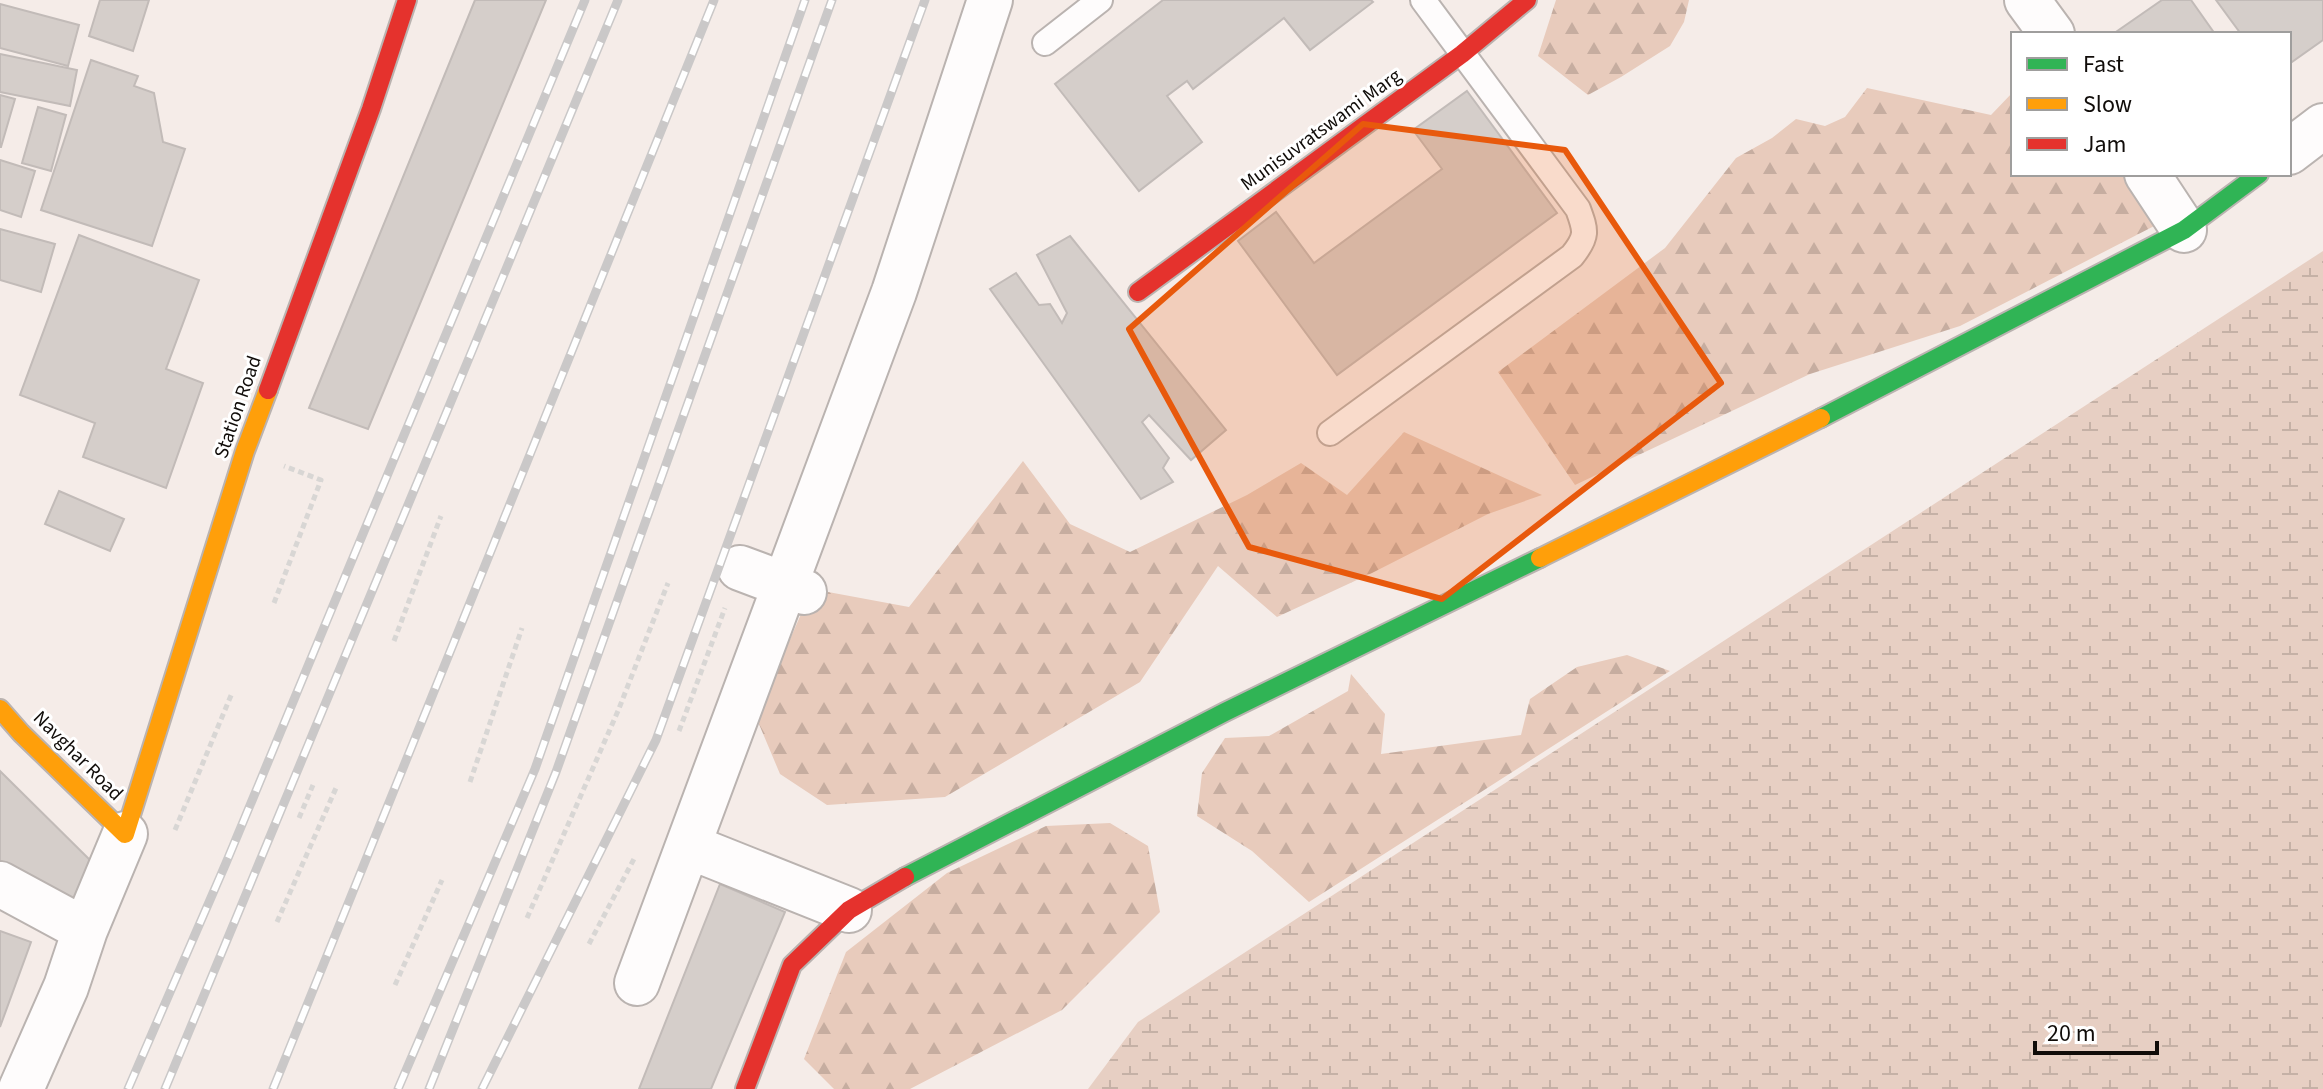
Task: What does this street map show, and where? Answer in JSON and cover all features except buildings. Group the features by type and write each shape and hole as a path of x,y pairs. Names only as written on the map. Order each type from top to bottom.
{"street":[{"name":"Station Road","path":"125,834 245,451 371,109 406,0"},
{"path":"637,983 688,846 794,589 894,292 946,106 990,0"},
{"name":"Munisuvratswami Marg","path":"1138,292 1462,54 1527,0"},
{"path":"2027,0 2051,32"},
{"path":"2291,150 2323,126"},
{"path":"2148,176 2184,230"},
{"path":"745,1089 792,965 849,910 903,878 1225,712 1820,419 2184,230 2256,176"},
{"path":"740,568 794,589"},
{"name":"Navghar Road","path":"0,709 125,834"},
{"path":"21,1089 66,987 85,930 125,834"},
{"path":"688,846 849,910"},
{"path":"0,884 85,930"}],"lane":[{"path":"1045,43 1100,0"},
{"path":"1330,433 1572,256 1583,243 1585,229 1578,209 1423,0"}],"path":[{"path":"274,603 321,480"},
{"path":"394,641 441,516"},
{"path":"679,731 740,568"},
{"path":"527,918 618,711 668,583"},
{"path":"470,782 522,628"},
{"path":"171,839 232,693"},
{"path":"299,818 313,785"},
{"path":"277,922 336,788"},
{"path":"395,985 442,880"}],"highlighted area":[{"path":"1363,124 1565,150 1721,383 1442,599 1249,547 1129,329"}],"green space":[{"path":"1556,0 1689,0 1684,22 1670,46 1588,95 1538,56"},
{"path":"1867,88 1991,115 2011,94 2011,176 2125,176 2160,223 1960,326 1810,374 1575,485 1498,372 1665,248 1736,158 1772,138 1796,119 1825,126 1845,117"},
{"path":"2323,251 2323,1089 1088,1089 1138,1022"},
{"path":"1404,432 1542,495 1488,514 1277,617 1218,566 1140,682 945,797 827,805 780,774 756,717 812,589 909,607 1023,461 1070,524 1130,552 1247,495 1301,463 1347,495"},
{"path":"1627,655 1670,671 1309,902 1252,851 1197,816 1202,773 1225,738 1269,736 1348,691 1351,674 1385,714 1381,754 1521,735 1530,699 1577,667"},
{"path":"1110,823 1148,846 1160,912 1062,1010 910,1089 834,1089 804,1059 846,952 947,873 1046,826"}],"railway":[{"path":"128,1089 226,863 585,0"},
{"path":"165,1089 618,0"},
{"path":"273,1089 714,0"},
{"path":"398,1089 535,769 805,0"},
{"path":"429,1089 556,772 832,0"},
{"path":"482,1089 656,740 925,0"}],"traffic: fast":[{"path":"1821,418 2184,230 2256,176"},
{"path":"905,877 1225,712 1540,558"}],"traffic: slow":[{"path":"0,709 125,834 245,451 268,390"},
{"path":"1540,558 1821,418"}],"traffic: jam":[{"path":"268,390 371,109 407,0"},
{"path":"1138,292 1462,54 1527,0"},
{"path":"745,1089 792,965 849,910 905,877"}]}
